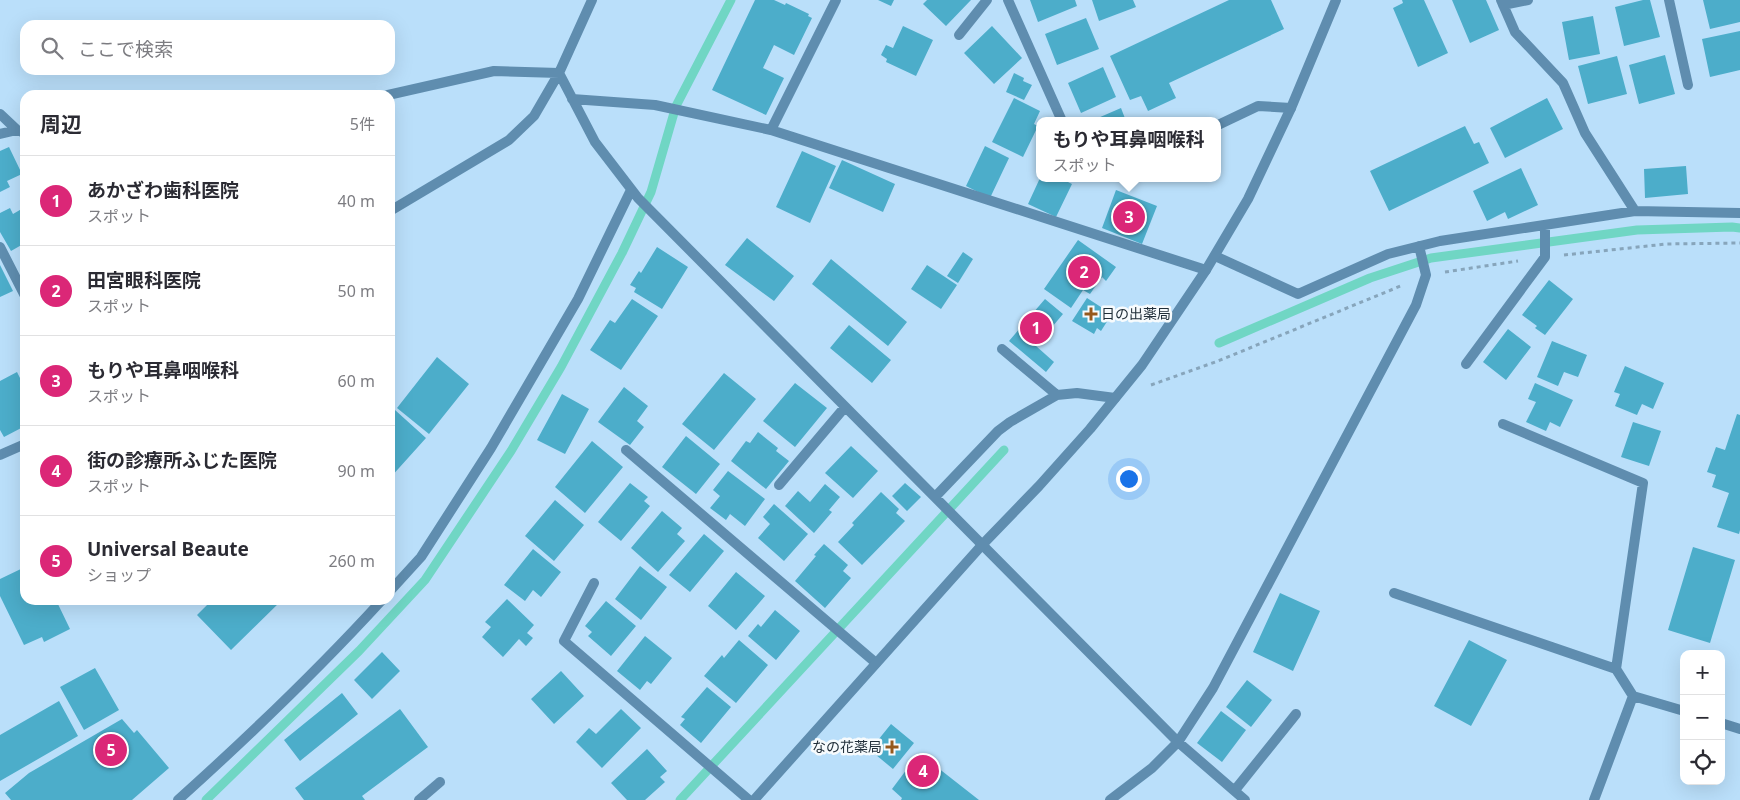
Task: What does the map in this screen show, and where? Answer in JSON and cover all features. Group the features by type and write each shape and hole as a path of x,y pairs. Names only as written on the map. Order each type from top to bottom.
{"street":[{"path":"395,208 510,140 534,116 559,73 590,3 598,0"},
{"path":"771,130 836,0"},
{"path":"959,36 988,0"},
{"path":"1008,0 1060,117"},
{"path":"754,800 982,545 1039,486 1115,398 1166,330 1215,256 1248,199 1291,108 1336,0"},
{"path":"1528,0 1502,3 1515,32 1563,83 1585,133 1635,211"},
{"path":"1670,0 1688,85"},
{"path":"395,93 494,71 559,73"},
{"path":"559,73 595,142 634,194 1178,742 1245,800"},
{"path":"572,99 655,105 771,130 1206,270"},
{"path":"1221,124 1258,106 1291,108"},
{"path":"0,114 20,131"},
{"path":"0,134 20,132"},
{"path":"395,586 421,557 492,448 578,299 634,194"},
{"path":"1215,256 1298,294 1388,254 1420,249 1440,240 1545,230 1635,211 1740,213"},
{"path":"1466,364 1545,256 1545,230"},
{"path":"0,247 20,286"},
{"path":"1110,800 1152,768 1178,742 1213,688 1416,305 1426,275 1420,249"},
{"path":"1002,349 1057,395"},
{"path":"937,499 998,431 1057,395 1077,393 1115,398"},
{"path":"779,485 845,407"},
{"path":"1503,424 1643,483 1616,669"},
{"path":"0,455 20,446"},
{"path":"626,450 876,664"},
{"path":"594,583 564,641 749,800"},
{"path":"1394,593 1616,669 1633,696 1680,710"},
{"path":"178,800 349,636 377,605"},
{"path":"1594,800 1633,696"},
{"path":"1235,790 1296,714"},
{"path":"1725,724 1740,728"},
{"path":"419,800 440,782"}],"building":[{"path":"755,0 774,0 785,5 786,3 809,14 808,16 812,18 794,55 774,45 763,68 784,78 766,115 712,90"},
{"path":"878,0 894,0 891,6"},
{"path":"927,0 971,0 946,26 923,4"},
{"path":"1030,0 1075,0 1077,6 1038,22"},
{"path":"1092,0 1133,0 1136,7 1099,21"},
{"path":"1229,0 1271,0 1284,29 1169,83 1176,98 1148,111 1141,96 1130,100 1110,56"},
{"path":"1402,0 1424,0 1448,53 1418,67 1393,8 1403,3"},
{"path":"1452,0 1486,0 1499,30 1470,43"},
{"path":"1650,0 1660,37 1624,46 1615,7"},
{"path":"1703,0 1740,0 1740,22 1710,29"},
{"path":"1593,16 1600,54 1569,60 1562,22"},
{"path":"1086,18 1099,49 1057,65 1045,34"},
{"path":"903,26 933,40 916,76 886,62 887,59 881,55 886,45 893,48"},
{"path":"992,26 1022,58 994,84 964,53"},
{"path":"1740,31 1740,70 1710,77 1702,39"},
{"path":"1665,55 1675,94 1639,104 1629,65"},
{"path":"1617,56 1627,94 1588,104 1578,66"},
{"path":"1103,67 1116,97 1081,113 1068,83"},
{"path":"1014,73 1024,78 1023,81 1032,85 1024,100 1006,92"},
{"path":"1014,98 1040,111 1034,124 1036,125 1036,130 1023,157 992,142"},
{"path":"1547,98 1563,129 1505,158 1490,128"},
{"path":"1121,108 1124,117 1100,117"},
{"path":"1465,126 1474,144 1479,142 1489,163 1389,211 1370,171"},
{"path":"985,146 1009,158 990,198 966,186"},
{"path":"9,147 20,170 20,175 7,181 10,187 0,192 0,151"},
{"path":"802,151 836,166 810,223 776,207"},
{"path":"842,160 895,184 883,212 829,188"},
{"path":"1686,166 1688,194 1645,198 1644,169"},
{"path":"1521,168 1538,205 1508,219 1505,212 1487,221 1473,191"},
{"path":"1038,182 1068,182 1072,184 1056,217 1028,204"},
{"path":"1116,190 1157,206 1142,244 1102,228"},
{"path":"10,208 13,214 20,210 20,246 11,251 0,232 0,213"},
{"path":"747,238 794,276 774,301 725,265"},
{"path":"1078,240 1116,267 1106,281 1102,277 1090,294 1083,290 1071,308 1044,289"},
{"path":"657,247 688,267 662,309 634,292 636,288 630,285 639,271 641,273"},
{"path":"963,252 973,259 958,283 947,276"},
{"path":"831,259 907,322 888,346 812,284"},
{"path":"0,265 13,291 0,297"},
{"path":"927,265 957,285 941,309 911,289"},
{"path":"1549,280 1573,299 1545,335 1535,328 1537,326 1522,315"},
{"name":"日の出薬局","path":"1087,298 1107,311 1103,317 1108,320 1101,331 1097,328 1094,334 1072,321"},
{"path":"632,299 658,316 621,370 590,350 610,320 615,323"},
{"path":"1045,299 1063,314 1036,346 1054,362 1046,372 1009,341"},
{"path":"849,325 891,360 872,383 830,348"},
{"path":"1508,329 1531,347 1506,380 1483,362"},
{"path":"1552,341 1587,355 1578,377 1564,372 1558,386 1537,377"},
{"path":"437,357 469,384 429,434 397,408"},
{"path":"1625,366 1664,383 1653,409 1642,404 1637,415 1615,406 1620,394 1614,392"},
{"path":"17,372 20,378 20,429 4,437 0,430 0,381"},
{"path":"724,373 756,399 714,450 682,424"},
{"path":"795,383 827,408 795,447 763,421"},
{"path":"1535,383 1573,400 1560,427 1550,422 1546,431 1526,422 1536,402 1528,399"},
{"path":"624,387 648,406 637,421 644,427 630,445 598,422"},
{"path":"562,394 589,409 565,454 537,440"},
{"path":"395,410 426,438 395,472"},
{"path":"1737,414 1740,415 1739,534 1717,527 1729,493 1712,487 1716,475 1707,472 1716,447 1725,450"},
{"path":"1633,422 1661,431 1649,466 1621,457"},
{"path":"758,432 778,448 776,451 789,461 766,489 731,461 746,441 750,443"},
{"path":"686,436 720,464 696,494 662,467"},
{"path":"592,441 623,467 585,513 555,487"},
{"path":"851,446 878,471 853,498 825,473"},
{"path":"728,471 765,499 745,526 730,514 726,520 710,508 720,496 713,490"},
{"path":"630,483 648,497 644,501 650,506 621,541 598,522"},
{"path":"905,483 921,497 907,511 892,496"},
{"path":"825,484 840,497 829,510 832,512 814,533 785,506 798,491 810,502"},
{"path":"881,492 899,509 896,513 905,521 862,565 838,542 854,525 852,523"},
{"path":"555,500 584,525 554,561 525,536"},
{"path":"774,504 808,534 784,561 758,538 770,524 763,517"},
{"path":"662,511 682,528 677,534 685,541 658,572 631,548"},
{"path":"704,534 724,551 690,592 669,575"},
{"path":"824,544 848,565 843,571 851,578 825,608 795,581"},
{"path":"1693,547 1735,560 1710,643 1668,630"},
{"path":"533,549 561,572 541,597 533,590 525,601 504,585"},
{"path":"640,566 667,587 641,620 615,599"},
{"path":"20,569 20,605 58,605 70,629 44,642 42,637 24,645 0,596 0,579"},
{"path":"736,572 765,596 736,630 708,606"},
{"path":"1280,593 1320,611 1293,671 1253,652"},
{"path":"507,599 534,625 527,633 533,638 526,646 519,639 503,657 482,637 491,627 485,622"},
{"path":"606,601 636,626 611,656 588,636 592,632 585,626"},
{"path":"207,605 277,605 231,650 197,615"},
{"path":"775,610 800,631 776,660 748,636 758,624 761,627"},
{"path":"645,636 672,658 651,684 647,681 640,690 617,671"},
{"path":"739,640 768,665 736,703 704,676 722,655 724,658"},
{"path":"1469,640 1507,660 1471,726 1434,706"},
{"path":"382,652 400,671 372,699 354,680"},
{"path":"95,668 119,710 84,730 60,687"},
{"path":"561,671 584,696 554,724 531,699"},
{"path":"1247,680 1272,700 1251,727 1226,707"},
{"path":"707,687 731,707 701,743 680,725 685,719 681,717"},
{"path":"342,693 358,714 300,761 284,740"},
{"path":"59,701 78,736 0,781 0,735"},
{"path":"400,709 428,747 362,796 365,800 304,800 295,788"},
{"path":"621,709 641,728 602,768 576,742 589,728 596,734"},
{"path":"1221,711 1246,730 1222,762 1197,743"},
{"path":"122,719 134,733 137,730 169,768 132,800 11,800 5,793 29,773"},
{"name":"なの花薬局","path":"891,724 914,743 893,769 870,750"},
{"path":"647,749 667,771 660,777 665,782 645,800 627,800 611,783"},
{"path":"919,753 979,800 901,800 902,798 892,789"}],"waterway":[{"path":"206,800 359,651 425,580 511,451 561,367 622,253 651,192 676,106 731,0"},
{"path":"1219,343 1370,278 1431,258 1637,230 1740,228"},
{"path":"680,800 1004,450"}],"place":[{"name":"もりや耳鼻咽喉科","path":"1129,217"},
{"name":"田宮眼科医院","path":"1084,272"},
{"name":"日の出薬局","path":"1091,314"},
{"name":"あかざわ歯科医院","path":"1036,328"},
{"name":"なの花薬局","path":"892,747"},
{"name":"Universal Beaute","path":"111,750"},
{"name":"街の診療所ふじた医院","path":"923,771"}]}
